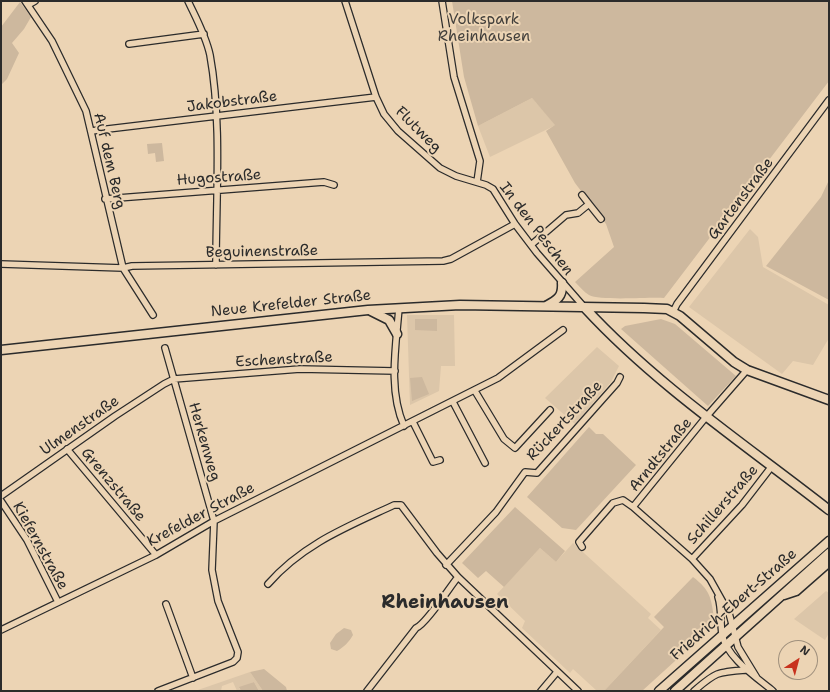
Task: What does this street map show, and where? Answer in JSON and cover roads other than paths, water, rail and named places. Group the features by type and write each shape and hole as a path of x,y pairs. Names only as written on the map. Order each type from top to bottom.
{"main road":[{"path":"545,307 560,298 562,283"},
{"name":"Neue Krefelder Straße","path":"1,350 368,310 460,305 585,308"},
{"path":"585,308 667,309 673,312 747,370 829,400"},
{"path":"585,308 642,363 706,417 829,510"},
{"path":"368,310 389,320 397,334"},
{"name":"Friedrich-Ebert-Straße","path":"659,691 829,541"},
{"name":"Friedrich-Ebert-Straße","path":"675,691 829,552"},
{"name":"Friedrich-Ebert-Straße","path":"783,595 796,591 829,562"}],"street":[{"path":"26,3 35,1"},
{"path":"188,1 204,34 210,54 216,116 216,265"},
{"name":"Flutweg","path":"346,1 376,97 384,114 398,131 434,164 456,176 477,182"},
{"name":"In den Peschen","path":"442,1 454,78 480,162 477,182 493,189 515,224 531,245 585,308"},
{"name":"Auf dem Berg","path":"26,3 52,41 86,111 122,268"},
{"path":"129,44 204,34"},
{"name":"Jakobstraße","path":"91,131 376,97"},
{"name":"Gartenstraße","path":"673,312 677,304 829,100"},
{"name":"Hugostraße","path":"105,199 324,182 334,185"},
{"path":"582,195 601,219"},
{"path":"531,245 566,215 578,213 589,204"},
{"name":"Beguinenstraße","path":"1,264 122,268 132,266 443,261 451,259 515,224"},
{"path":"122,268 152,315"},
{"path":"399,308 395,371 398,411 404,426"},
{"name":"Krefelder Straße","path":"1,630 156,555 214,521 475,391 498,378 563,330"},
{"name":"Herkenweg","path":"165,348 214,521 212,570 216,592 238,652 237,658 233,662 193,678"},
{"name":"Eschenstraße","path":"174,380 300,368 395,371"},
{"name":"Arndtstraße","path":"633,507 706,417 747,370"},
{"name":"Rückertstraße","path":"446,565 496,512 525,472 537,473 617,383 620,377"},
{"name":"Ulmenstraße","path":"1,496 67,449 164,384 174,380"},
{"path":"475,391 504,439 514,448 550,410"},
{"path":"453,402 485,463"},
{"path":"413,422 433,462 440,460"},
{"name":"Grenzstraße","path":"67,449 156,555"},
{"name":"Schillerstraße","path":"692,559 742,505 772,466"},
{"path":"582,547 579,542 613,503 623,500 633,507 692,559 714,587 729,613 734,638 758,678"},
{"name":"Kiefernstraße","path":"1,501 27,540 58,602"},
{"path":"268,584 292,560 318,541 394,505 401,505 446,565 578,691"},
{"path":"367,691 416,628 421,626 436,608 441,598 458,577"},
{"path":"714,587 721,613 722,634 726,644 746,670 773,691"},
{"path":"158,691 193,678 166,604"},
{"path":"694,691 711,676 729,671 746,670"},
{"path":"541,691 557,672"}],"district":[{"name":"Rheinhausen","path":"445,603"}],"park label":[{"name":"Volkspark Rheinhausen","path":"484,28"}]}
